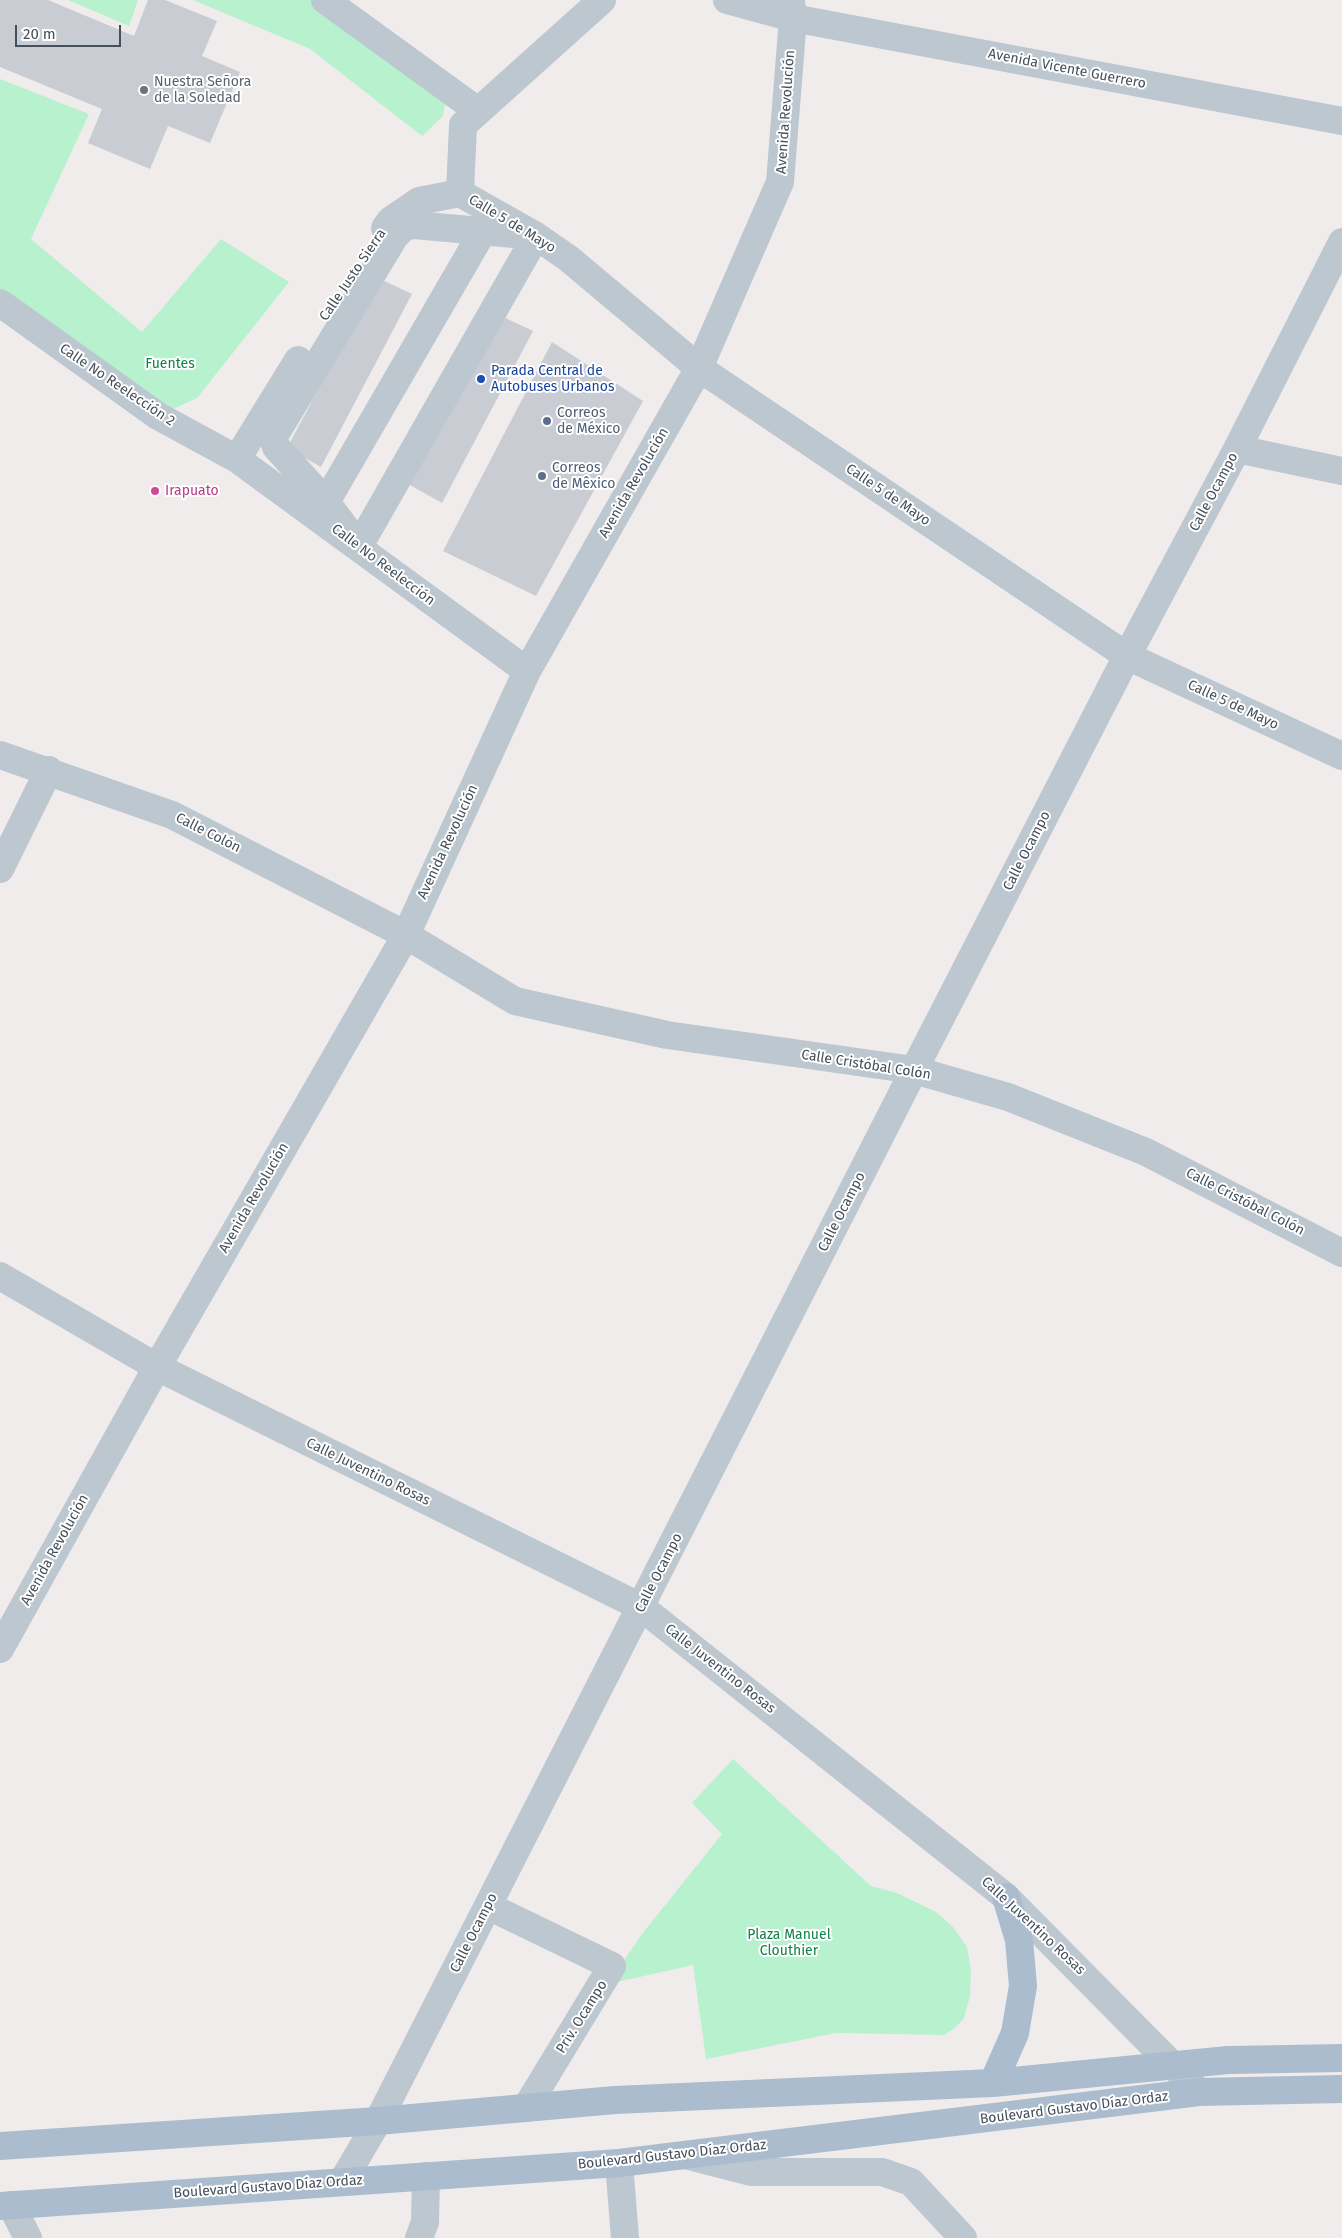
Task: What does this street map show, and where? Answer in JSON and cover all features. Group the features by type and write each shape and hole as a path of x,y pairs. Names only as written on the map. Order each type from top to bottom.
{"main road":[{"path":"994,2083 1015,2033 1023,1986 1019,1940 1006,1897"},
{"path":"0,2146 378,2121 615,2100 994,2083 1228,2060 1342,2058"},
{"name":"Boulevard Gustavo Díaz Ordaz","path":"6,2206 619,2163 1199,2092 1342,2089"}],"street":[{"path":"325,0 478,112"},
{"path":"460,193 463,125 602,0"},
{"name":"Avenida Vicente Guerrero","path":"727,0 792,9 1342,121"},
{"name":"Avenida Revolución","path":"0,1649 157,1367 406,935 527,671 699,368 780,182 792,9"},
{"name":"Calle 5 de Mayo","path":"460,193 536,236 568,258 699,368 1127,656 1342,756"},
{"name":"Calle Justo Sierra","path":"238,459 333,304 391,220 419,201 460,193"},
{"path":"414,225 483,231 536,236 359,546 326,502 276,447 274,438 404,227 414,225"},
{"path":"326,502 483,231"},
{"name":"Calle Ocampo","path":"342,2182 378,2121 914,1070 1342,242"},
{"name":"Calle No Reelección 2","path":"0,304 158,416 238,459"},
{"path":"1237,448 1342,471"},
{"name":"Calle No Reelección","path":"238,459 527,671"},
{"name":"Calle Colón","path":"0,754 172,815 406,935"},
{"path":"0,869 49,770"},
{"name":"Calle Cristóbal Colón","path":"406,935 515,1000 667,1035 914,1070 1008,1097 1146,1152 1342,1253"},
{"name":"Calle Juventino Rosas","path":"0,1276 157,1367 641,1607 1006,1897 1199,2092"},
{"name":"Priv. Ocampo","path":"488,1906 612,1966 526,2108"},
{"path":"685,2155 751,2172 882,2172 911,2182 963,2238"},
{"path":"619,2163 625,2238"},
{"path":"419,2238 425,2222 426,2176"},
{"path":"6,2206 28,2238"}],"green space":[{"path":"68,0 138,0 129,26"},
{"path":"193,0 317,0 446,97 443,116 422,136 310,49"},
{"name":"Fuentes","path":"0,79 89,114 31,239 142,332 221,239 289,282 197,398 158,416 0,308"},
{"name":"Plaza Manuel Clouthier","path":"733,1759 871,1886 897,1893 936,1912 953,1927 967,1947 971,1970 970,1996 964,2018 955,2028 944,2035 836,2033 706,2059 693,1965 608,1984 642,1934 722,1834 692,1803"}],"building":[{"name":"Nuestra Señora de la Soledad","path":"0,0 48,0 134,36 148,0 165,0 217,21 202,56 240,72 210,143 168,126 150,169 88,143 102,109 0,67"},
{"path":"378,278 412,294 321,467 287,448"},
{"path":"499,315 533,331 442,503 408,484"},
{"name":"Correos de Mêxico","path":"552,342 643,401 536,596 443,551"}],"place":[{"name":"Nuestra Señora de la Soledad","path":"144,90"},
{"name":"Parada Central de Autobuses Urbanos","path":"481,379"},
{"name":"Correos de México","path":"547,421"},
{"name":"Correos de Mêxico","path":"542,476"},
{"name":"Irapuato","path":"155,491"}]}
